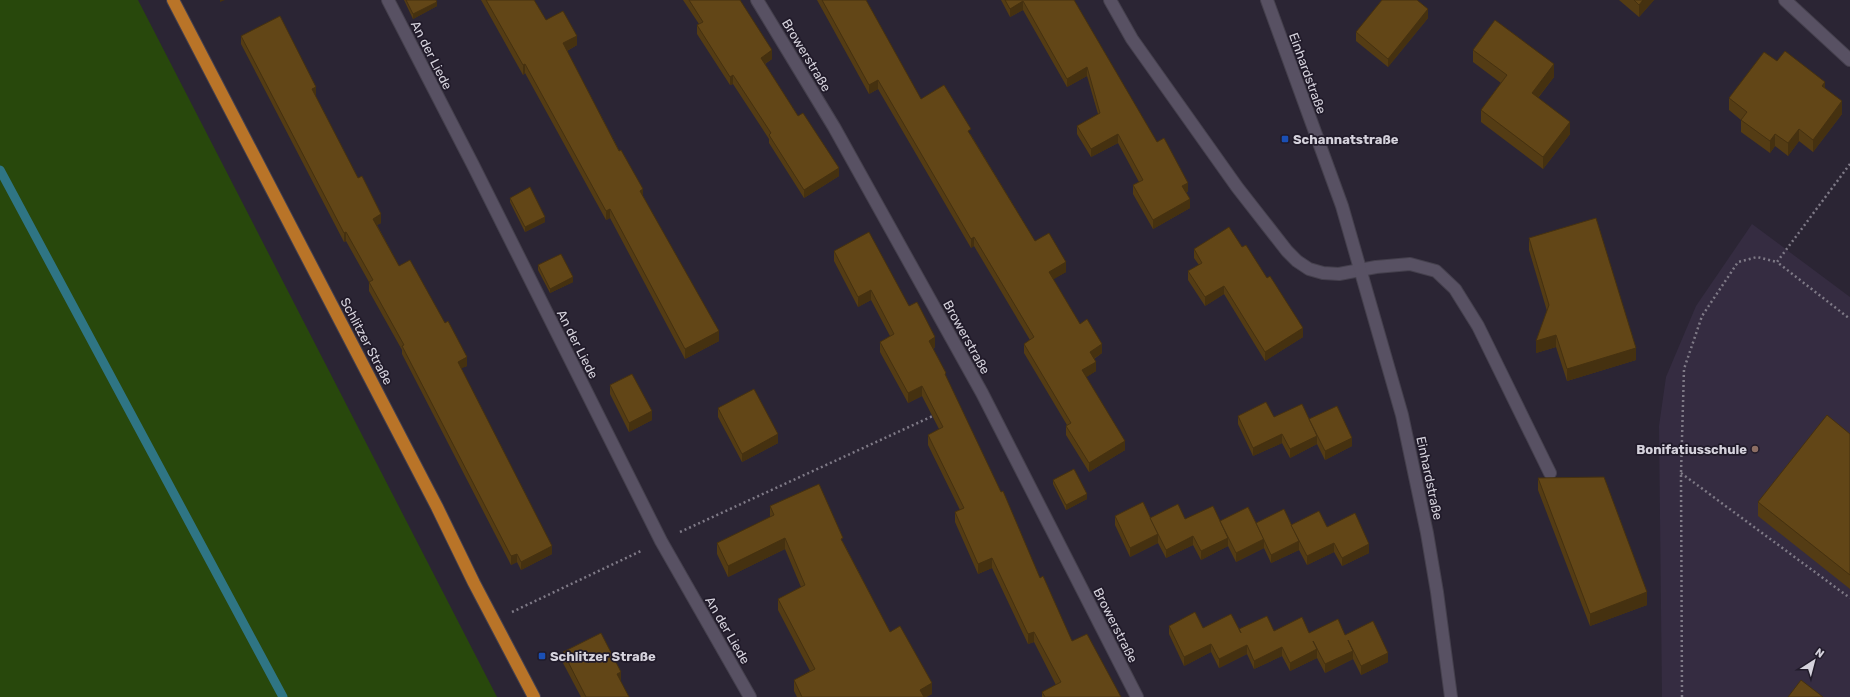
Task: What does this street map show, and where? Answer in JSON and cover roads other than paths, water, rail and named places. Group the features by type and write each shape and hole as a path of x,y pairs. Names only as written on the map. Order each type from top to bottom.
{"main road":[{"name":"Schlitzer Straße","path":"173,0 438,507 493,621 534,697"}],"street":[{"name":"An der Liede","path":"388,0 480,179 661,541 750,697"},
{"name":"Browerstraße","path":"757,0 834,127 982,393 1137,697"},
{"path":"1110,0 1132,39 1237,187 1287,251 1309,269 1323,273 1339,274 1376,267 1410,264 1436,271 1455,289 1478,326 1550,473"},
{"name":"Einhardstraße","path":"1267,0 1342,206 1359,270 1402,414 1416,474 1437,592 1451,697"},
{"path":"1786,0 1850,60"}],"waterway":[{"path":"0,170 283,697"}],"place":[{"name":"Schannatstraße","path":"1285,139"},
{"name":"Bonifatiusschule","path":"1755,449"},
{"name":"Schlitzer Straße","path":"542,656"}]}
